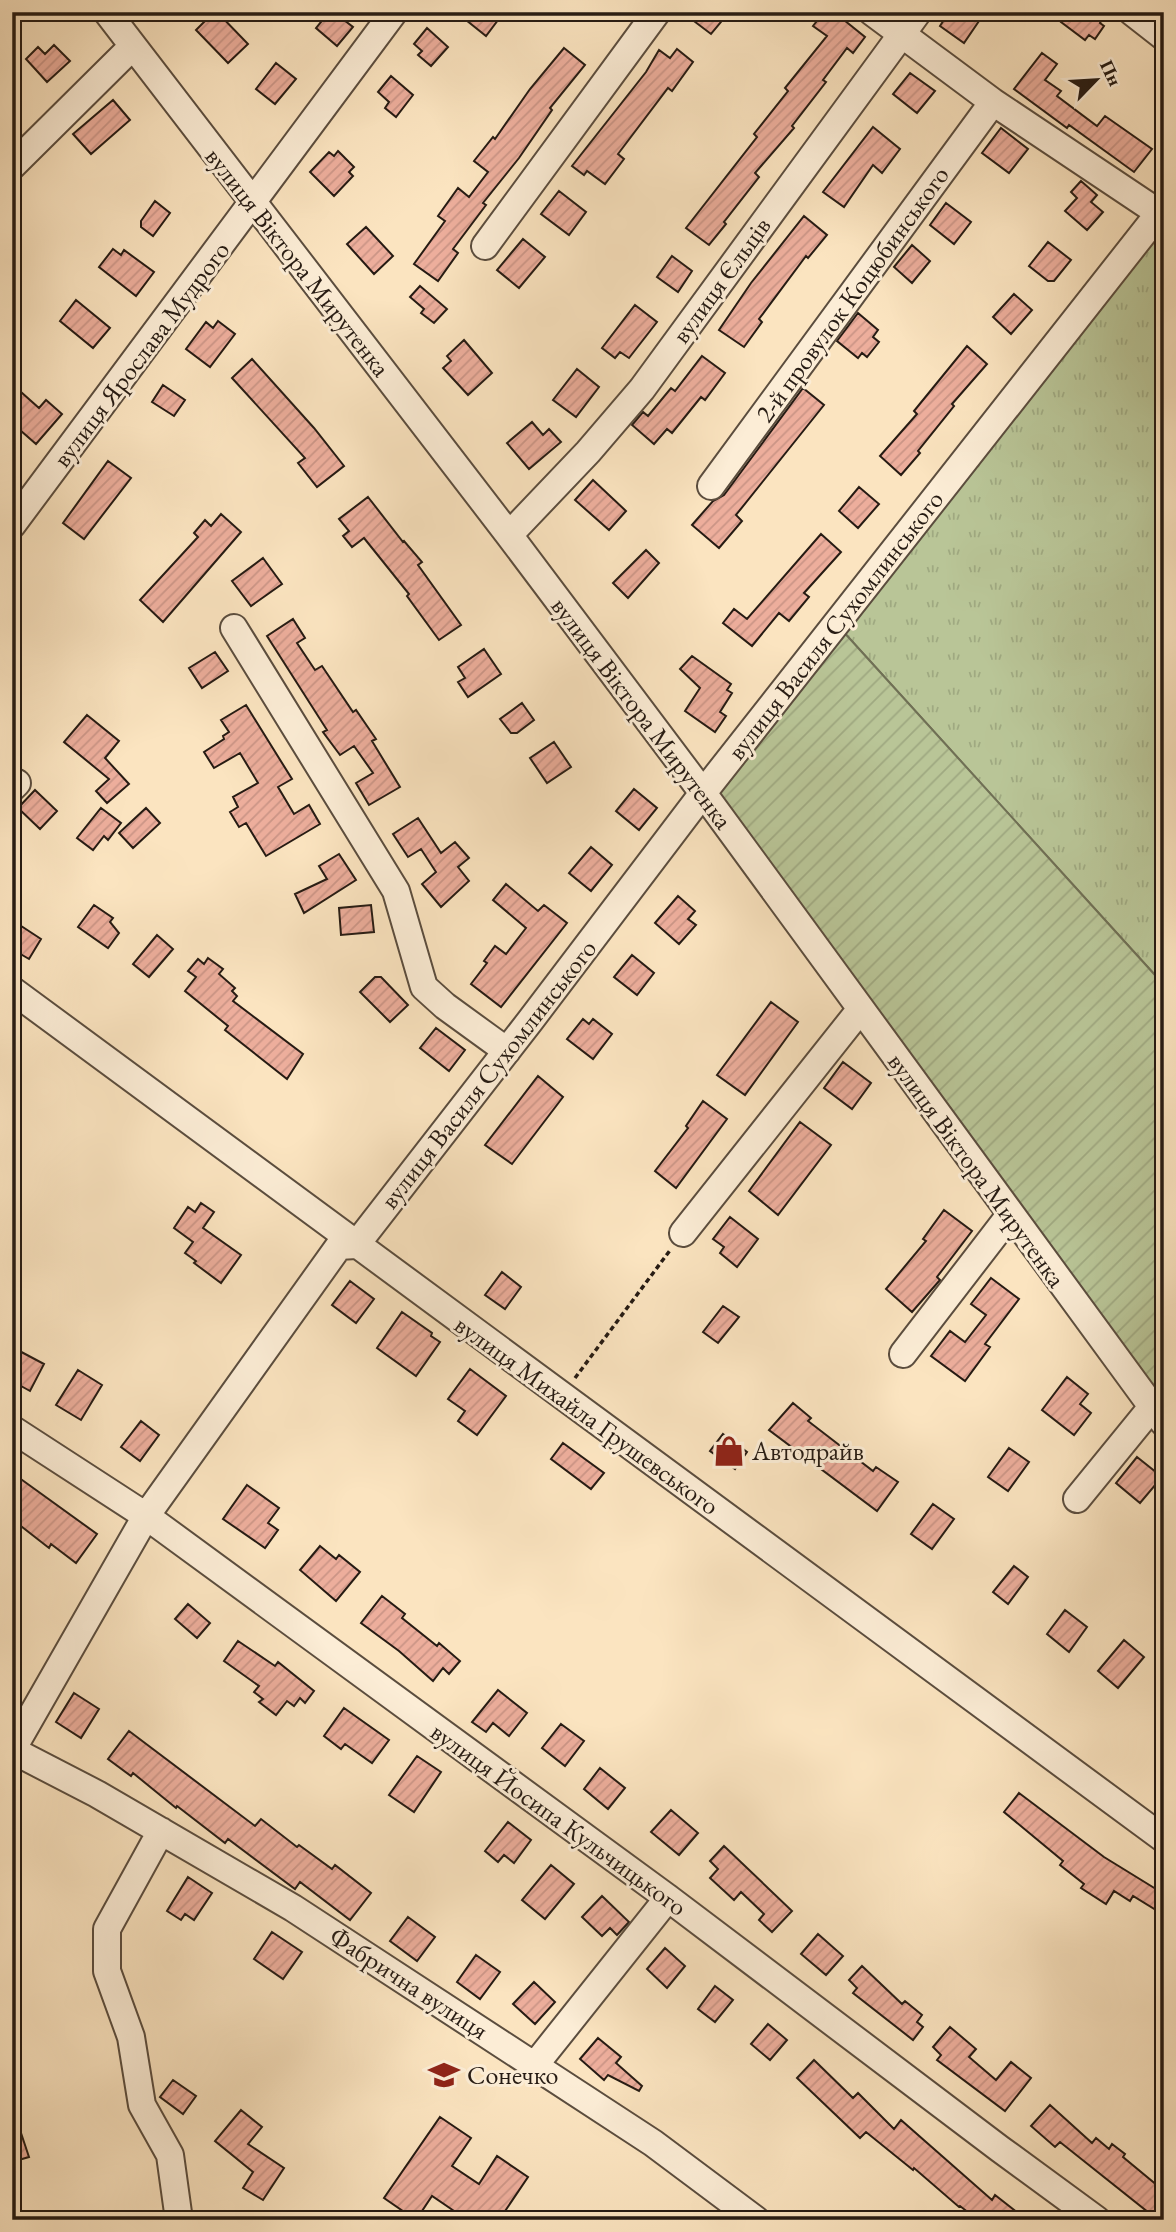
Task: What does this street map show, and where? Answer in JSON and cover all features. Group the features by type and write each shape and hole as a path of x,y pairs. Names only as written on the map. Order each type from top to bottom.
{"street":[{"name":"вулиця Віктора Мирутенка","path":"107,12 509,535 703,793 1158,1415"},
{"name":"вулиця Ярослава Мудрого","path":"12,525 253,205 394,12"},
{"path":"485,246 657,12"},
{"path":"872,12 993,102 1161,210"},
{"name":"вулиця Єльців","path":"509,535 588,452 642,389 918,12"},
{"path":"1132,12 1164,37"},
{"path":"12,166 133,46"},
{"name":"2-й провулок Коцюбинського","path":"710,486 993,102"},
{"name":"вулиця Василя Сухомлинського","path":"356,1245 703,793 1161,210"},
{"path":"234,628 396,891 424,987 445,1006 507,1051"},
{"name":"вулиця Михайла Грушевського","path":"12,990 1164,1839"},
{"path":"683,1233 860,1010"},
{"path":"903,1354 1010,1215"},
{"path":"12,1750 146,1516 339,1246 356,1245"},
{"path":"1077,1499 1158,1415"},
{"name":"вулиця Йосипа Кульчицького","path":"12,1429 146,1516 668,1898 1097,2220"},
{"name":"Фабрична вулиця","path":"12,1750 97,1794 304,1915 653,2143 750,2217"},
{"path":"161,1831 107,1929 107,1971 131,2037 142,2105 170,2155 179,2220"},
{"path":"536,2065 668,1898"}],"path":[{"path":"562,1397 683,1233"}],"green space":[{"path":"1164,223 1164,985 840,628"},
{"path":"840,628 1164,985 1164,1410 704,799"}],"building":[{"path":"214,12 248,44 228,63 196,30"},
{"path":"329,12 350,12 344,20 353,27 337,46 316,28"},
{"path":"456,12 504,12 486,36"},
{"path":"682,12 709,12 721,22 711,34"},
{"path":"824,12 834,12 865,37 853,53 847,48 823,80 826,82 792,126 794,128 755,173 759,177 709,245 686,228 757,137 754,134 788,91 785,88 827,36 813,26"},
{"path":"949,12 966,12 979,21 964,43 940,26"},
{"path":"1068,12 1095,12 1103,18 1100,23 1104,26 1095,39 1089,35 1085,40 1061,22"},
{"path":"427,28 448,47 431,66 418,55 422,51 414,44"},
{"path":"54,45 70,61 47,82 26,59 38,47 45,54"},
{"path":"564,48 585,65 550,108 552,110 519,158 483,203 486,205 453,249 458,253 438,281 414,264 445,221 438,216 458,188 469,197 488,172 474,161 493,137 495,139 530,89"},
{"path":"677,49 693,62 672,91 668,88 618,154 624,159 605,184 587,171 584,175 572,166 646,72 659,50 670,58"},
{"path":"1042,53 1057,64 1045,80 1061,91 1057,96 1097,126 1105,116 1152,149 1134,172 1014,89"},
{"path":"276,63 296,79 275,104 256,89"},
{"path":"910,73 935,91 917,113 893,94"},
{"path":"391,76 413,95 396,117 385,108 389,102 378,92"},
{"path":"113,100 130,120 91,154 73,134"},
{"path":"873,127 900,149 882,173 873,165 844,207 823,192"},
{"path":"1001,128 1028,149 1009,173 982,153"},
{"path":"338,151 354,167 349,172 353,176 334,196 310,172 329,152 334,156"},
{"path":"1081,181 1097,195 1091,202 1103,212 1087,230 1065,211 1077,198 1071,192"},
{"path":"559,191 586,212 569,235 541,214"},
{"path":"155,201 170,213 153,236 141,227 141,221"},
{"path":"946,203 971,222 954,244 930,225"},
{"path":"804,216 827,235 808,258 806,256 759,319 762,322 744,347 719,330 751,283"},
{"path":"366,227 393,256 374,274 347,244"},
{"path":"523,239 545,257 519,288 497,270"},
{"path":"1048,242 1071,260 1054,281 1048,281 1029,266"},
{"path":"912,245 930,261 912,283 894,267"},
{"path":"113,249 121,255 124,250 154,272 136,296 99,267"},
{"path":"672,256 692,271 678,292 657,277"},
{"path":"420,286 447,309 434,323 421,313 424,309 410,297"},
{"path":"1014,294 1032,310 1011,334 993,317"},
{"path":"76,300 110,328 93,348 60,321"},
{"path":"635,305 657,322 629,358 620,352 615,358 602,348"},
{"path":"858,313 878,330 873,337 879,342 867,357 862,353 858,358 837,341"},
{"path":"218,321 235,334 210,367 186,349 206,322 213,328"},
{"path":"464,340 492,373 468,395 443,368 451,361 447,356"},
{"path":"967,346 987,364 952,404 954,406 901,475 880,456 917,414 914,411"},
{"path":"702,356 725,373 705,400 701,397 672,433 667,429 654,444 632,425 643,412 648,416 671,388 675,391"},
{"path":"252,359 344,466 317,487 298,463 305,458 232,378"},
{"path":"577,369 599,387 576,417 553,400"},
{"path":"163,385 185,400 174,416 152,402"},
{"path":"803,388 824,405 736,515 742,521 719,548 692,525 713,501 724,495"},
{"path":"21,392 39,408 46,400 62,414 36,444 12,423 12,401"},
{"path":"532,422 543,435 549,429 561,442 529,469 507,443"},
{"path":"108,461 131,478 84,539 63,523"},
{"path":"593,480 626,511 609,530 575,500"},
{"path":"859,487 879,504 858,528 839,511"},
{"path":"368,497 422,562 418,565 461,625 439,640 407,596 409,594 364,538 352,547 343,536 349,531 339,519"},
{"path":"221,514 241,532 163,622 140,600 198,537 194,533 205,520 211,526"},
{"path":"821,534 841,552 804,593 809,597 789,621 779,613 752,646 723,623 734,609 747,619"},
{"path":"646,550 659,563 628,598 613,583"},
{"path":"263,558 282,584 251,606 232,581"},
{"path":"293,619 305,638 297,643 315,670 322,666 353,712 356,710 376,739 372,741 400,787 369,805 356,783 373,773 354,746 340,755 323,732 327,730 267,636"},
{"path":"484,649 501,674 468,697 458,682 465,678 458,667"},
{"path":"215,652 228,671 202,688 189,668"},
{"path":"692,656 731,684 727,690 732,693 720,712 726,716 715,732 685,711 700,688 680,669"},
{"path":"522,703 534,720 517,733 511,733 500,719"},
{"path":"246,705 292,779 278,787 294,814 309,805 320,824 266,856 246,823 239,827 230,812 238,807 233,797 258,783 240,753 214,768 204,752 224,739 223,736 229,732 221,720"},
{"path":"87,715 119,741 105,758 129,784 107,803 96,791 109,779 64,742"},
{"path":"554,742 571,767 547,783 530,758"},
{"path":"634,789 657,808 639,830 616,811"},
{"path":"35,790 57,811 40,829 18,808"},
{"path":"101,808 121,823 108,840 104,836 93,850 77,838"},
{"path":"146,808 160,823 133,848 119,833"},
{"path":"418,818 441,853 455,842 469,858 458,867 469,881 441,907 422,884 436,872 421,849 408,857 393,834"},
{"path":"591,847 612,865 591,891 569,873"},
{"path":"339,854 356,880 304,913 295,894 327,879 319,866"},
{"path":"506,884 538,911 544,905 567,923 501,1007 471,984 487,963 484,961 495,946 506,954 526,928 493,900"},
{"path":"678,896 695,911 688,919 696,925 679,944 655,923"},
{"path":"94,905 113,918 110,922 119,933 108,948 78,927"},
{"path":"371,905 374,932 341,935 339,908"},
{"path":"12,920 41,939 29,959 12,949"},
{"path":"157,935 173,949 149,977 133,964"},
{"path":"632,955 654,973 637,995 614,977"},
{"path":"208,958 223,969 219,974 235,988 232,991 237,996 233,1001 303,1054 287,1079 225,1030 228,1026 185,991 196,977 188,971 198,959 204,964"},
{"path":"375,977 381,977 408,1005 390,1022 360,992"},
{"path":"771,1002 798,1022 745,1095 717,1075"},
{"path":"583,1019 589,1024 593,1019 612,1034 593,1059 567,1039"},
{"path":"436,1028 465,1050 449,1071 420,1048"},
{"path":"843,1062 871,1083 852,1109 824,1088"},
{"path":"538,1076 563,1097 512,1164 485,1145"},
{"path":"703,1101 727,1119 676,1188 655,1171 688,1128 686,1126"},
{"path":"800,1122 831,1145 778,1215 749,1191"},
{"path":"201,1203 214,1212 203,1228 241,1255 221,1283 185,1253 193,1242 174,1228 188,1207 195,1212"},
{"path":"944,1210 972,1231 937,1277 940,1280 912,1312 886,1289 926,1241 923,1239"},
{"path":"730,1217 758,1239 737,1267 720,1253 724,1247 713,1239"},
{"path":"502,1272 521,1287 505,1309 485,1295"},
{"path":"991,1278 1019,1299 985,1344 990,1347 965,1381 931,1356 950,1331 965,1342 986,1315 971,1304"},
{"path":"350,1281 374,1299 356,1323 332,1305"},
{"path":"723,1306 739,1317 718,1343 703,1332"},
{"path":"402,1312 432,1333 431,1336 440,1342 416,1376 377,1348"},
{"path":"12,1347 44,1364 30,1391 12,1381"},
{"path":"470,1369 506,1396 477,1435 458,1421 465,1411 448,1399"},
{"path":"78,1370 102,1385 81,1420 56,1405"},
{"path":"1067,1377 1088,1394 1080,1404 1091,1413 1074,1435 1042,1410"},
{"path":"793,1403 811,1418 808,1421 873,1471 876,1467 898,1482 877,1511 769,1430"},
{"path":"141,1421 159,1435 140,1461 121,1447"},
{"name":"Автодрайв","path":"723,1434 747,1452 735,1469 710,1451"},
{"path":"563,1443 604,1473 591,1489 551,1459"},
{"path":"1009,1448 1029,1462 1008,1491 988,1477"},
{"path":"1137,1457 1162,1477 1140,1503 1116,1483"},
{"path":"18,1477 97,1534 76,1563 51,1544 49,1548 17,1523 20,1518 12,1513 12,1486"},
{"path":"247,1485 279,1508 268,1523 278,1530 265,1548 223,1519"},
{"path":"933,1504 954,1519 932,1549 911,1534"},
{"path":"320,1546 336,1559 339,1555 360,1572 336,1601 300,1570"},
{"path":"1014,1566 1028,1577 1008,1604 993,1592"},
{"path":"382,1596 405,1614 402,1618 460,1661 449,1674 443,1668 433,1681 361,1623"},
{"path":"188,1604 210,1623 197,1638 175,1619"},
{"path":"1065,1610 1087,1627 1069,1652 1047,1634"},
{"path":"1124,1640 1144,1657 1118,1688 1098,1671"},
{"path":"238,1641 275,1666 278,1662 314,1691 305,1703 300,1698 294,1706 287,1701 276,1715 259,1702 263,1699 254,1692 259,1686 224,1661"},
{"path":"498,1690 527,1713 509,1736 493,1723 486,1732 472,1722"},
{"path":"74,1693 99,1709 81,1738 56,1722"},
{"path":"344,1708 389,1740 372,1763 345,1744 341,1749 324,1736"},
{"path":"561,1724 584,1741 565,1766 542,1748"},
{"path":"129,1731 255,1826 261,1819 297,1847 299,1845 332,1869 335,1865 371,1893 350,1920 300,1882 295,1889 228,1839 225,1843 133,1773 131,1776 108,1759"},
{"path":"417,1756 441,1772 414,1812 389,1795"},
{"path":"600,1768 625,1788 608,1809 584,1789"},
{"path":"1019,1793 1104,1857 1164,1894 1164,1915 1133,1896 1130,1901 1114,1891 1106,1904 1081,1888 1084,1884 1060,1865 1063,1861 1004,1812"},
{"path":"671,1810 698,1833 679,1855 651,1832"},
{"path":"508,1822 531,1840 514,1863 504,1855 498,1862 485,1851"},
{"path":"724,1846 792,1911 772,1932 759,1920 764,1914 741,1892 734,1900 710,1878 718,1869 710,1861"},
{"path":"551,1865 574,1884 545,1919 522,1900"},
{"path":"188,1877 212,1893 194,1920 185,1914 181,1920 167,1911"},
{"path":"602,1896 629,1922 617,1935 610,1928 602,1936 582,1917"},
{"path":"408,1917 435,1937 417,1961 390,1941"},
{"path":"272,1932 302,1952 283,1979 254,1959"},
{"path":"818,1934 843,1956 826,1975 801,1954"},
{"path":"665,1948 685,1966 667,1988 647,1969"},
{"path":"476,1955 500,1972 480,1999 457,1982"},
{"path":"862,1966 902,2004 905,2001 922,2015 917,2022 923,2027 913,2040 853,1993 857,1988 849,1980"},
{"path":"534,1982 555,2002 535,2024 513,2004"},
{"path":"715,1986 733,2000 715,2022 698,2009"},
{"path":"768,2024 787,2040 770,2060 751,2044"},
{"path":"950,2027 976,2049 969,2057 996,2080 1011,2062 1031,2078 1005,2111 937,2060 941,2055 933,2047"},
{"path":"598,2038 621,2057 616,2063 642,2086 639,2091 608,2075 604,2080 580,2059"},
{"path":"814,2060 853,2098 858,2093 894,2129 901,2120 992,2200 995,2195 1027,2220 978,2220 866,2132 860,2138 797,2078"},
{"path":"173,2080 196,2096 183,2114 160,2097"},
{"path":"1050,2105 1092,2143 1096,2138 1109,2149 1112,2144 1125,2154 1123,2157 1164,2191 1164,2203 1153,2216 1060,2142 1055,2147 1031,2126"},
{"path":"241,2110 262,2127 248,2144 284,2168 263,2200 243,2188 253,2172 215,2141"},
{"path":"12,2115 15,2115 29,2157 12,2162"},
{"path":"440,2117 471,2138 452,2166 479,2184 497,2156 528,2177 499,2220 453,2220 457,2213 432,2196 416,2220 384,2198"}],"place":[{"name":"Автодрайв","path":"729,1451"},
{"name":"Сонечко","path":"444,2075"}]}
